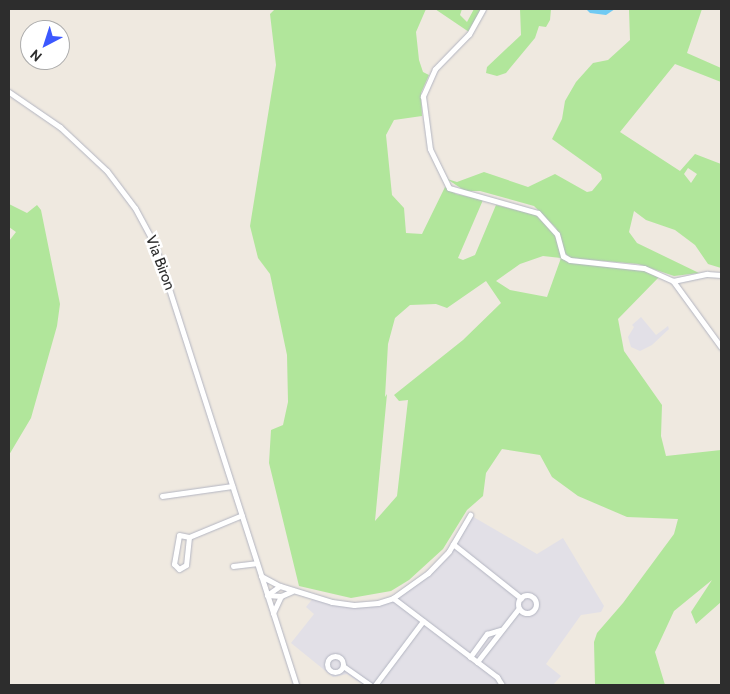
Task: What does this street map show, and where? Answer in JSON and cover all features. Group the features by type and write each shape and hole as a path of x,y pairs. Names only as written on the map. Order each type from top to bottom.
{"street":[{"path":"483,9 470,34 436,69 423,96 430,149 449,188 538,213 558,234 563,256 570,260 644,268 673,280 721,347"},
{"name":"Via Biron","path":"9,92 79,143 107,171 135,208 161,260 296,685"},
{"path":"673,280 707,274 721,275"},
{"path":"162,496 232,486"},
{"path":"189,537 186,565 180,569 174,564 177,538 182,534 189,537 242,515"},
{"path":"261,575 293,591 354,605 394,598 428,573 452,544 470,515"},
{"path":"452,544 521,598 532,596 536,607 530,613 519,608"},
{"path":"233,566 256,563"},
{"path":"266,595 280,586"},
{"path":"266,595 281,596 293,591"},
{"path":"273,616 281,596"},
{"path":"394,598 497,677 502,685"},
{"path":"477,662 519,608 521,598"},
{"path":"375,685 423,621"},
{"path":"470,657 487,634 500,630"},
{"path":"343,666 370,685"}],"shaded area":[{"path":"641,317 656,335 668,326 669,329 652,345 640,351 631,347 628,337 634,327 632,325"},
{"path":"470,515 537,554 563,538 604,606 601,612 581,615 546,664 561,676 553,685 364,685 347,674 333,677 291,643 314,614 306,607 314,597 354,605 393,598 443,559"}],"green space":[{"path":"275,9 426,9 416,32 419,60 423,72 429,75 421,93 422,116 394,120 386,135 392,195 404,208 406,233 422,234 445,187 456,194 483,200 458,258 463,260 475,255 496,205 536,215 555,235 561,257 565,260 645,270 659,277 618,319 624,351 662,405 661,436 666,456 721,450 721,602 696,624 691,612 712,580 674,611 655,652 665,685 595,685 594,642 597,633 623,603 674,534 678,519 627,517 578,496 552,477 540,455 502,449 486,473 483,496 467,510 443,549 409,580 391,591 351,598 299,586 269,463 271,430 283,425 288,402 287,355 270,274 258,258 250,226 276,65 270,14","holes":["543,256 561,258 547,297 510,290 496,281 520,264","486,281 501,303 463,340 394,395 399,401 408,400 397,496 375,521 387,394 385,397 388,344 395,318 410,305 436,304 447,308"]},
{"path":"435,9 462,9 460,15 467,22 474,9 481,9 469,32"},
{"path":"520,9 551,9 550,20 546,27 539,26 535,38 506,73 497,76 486,73 487,67 521,35"},
{"path":"629,9 702,9 687,53 721,68 721,82 675,64 620,132 680,171 695,154 721,164 721,268 708,264 695,245 675,230 646,220 634,211 629,232 637,243 699,273 674,276 638,264 570,258 565,253 556,228 534,206 480,191 465,191 447,179 457,182 484,172 528,187 555,174 587,192 592,191 602,179 601,174 552,139 562,119 565,101 576,82 593,63 608,60 630,40","holes":["688,168 697,174 691,183 684,174"]},
{"path":"9,204 27,213 37,205 41,210 60,304 57,326 31,418 9,455 9,241 16,232 9,227"}],"water":[{"path":"586,9 615,9 606,15 590,13"}]}
